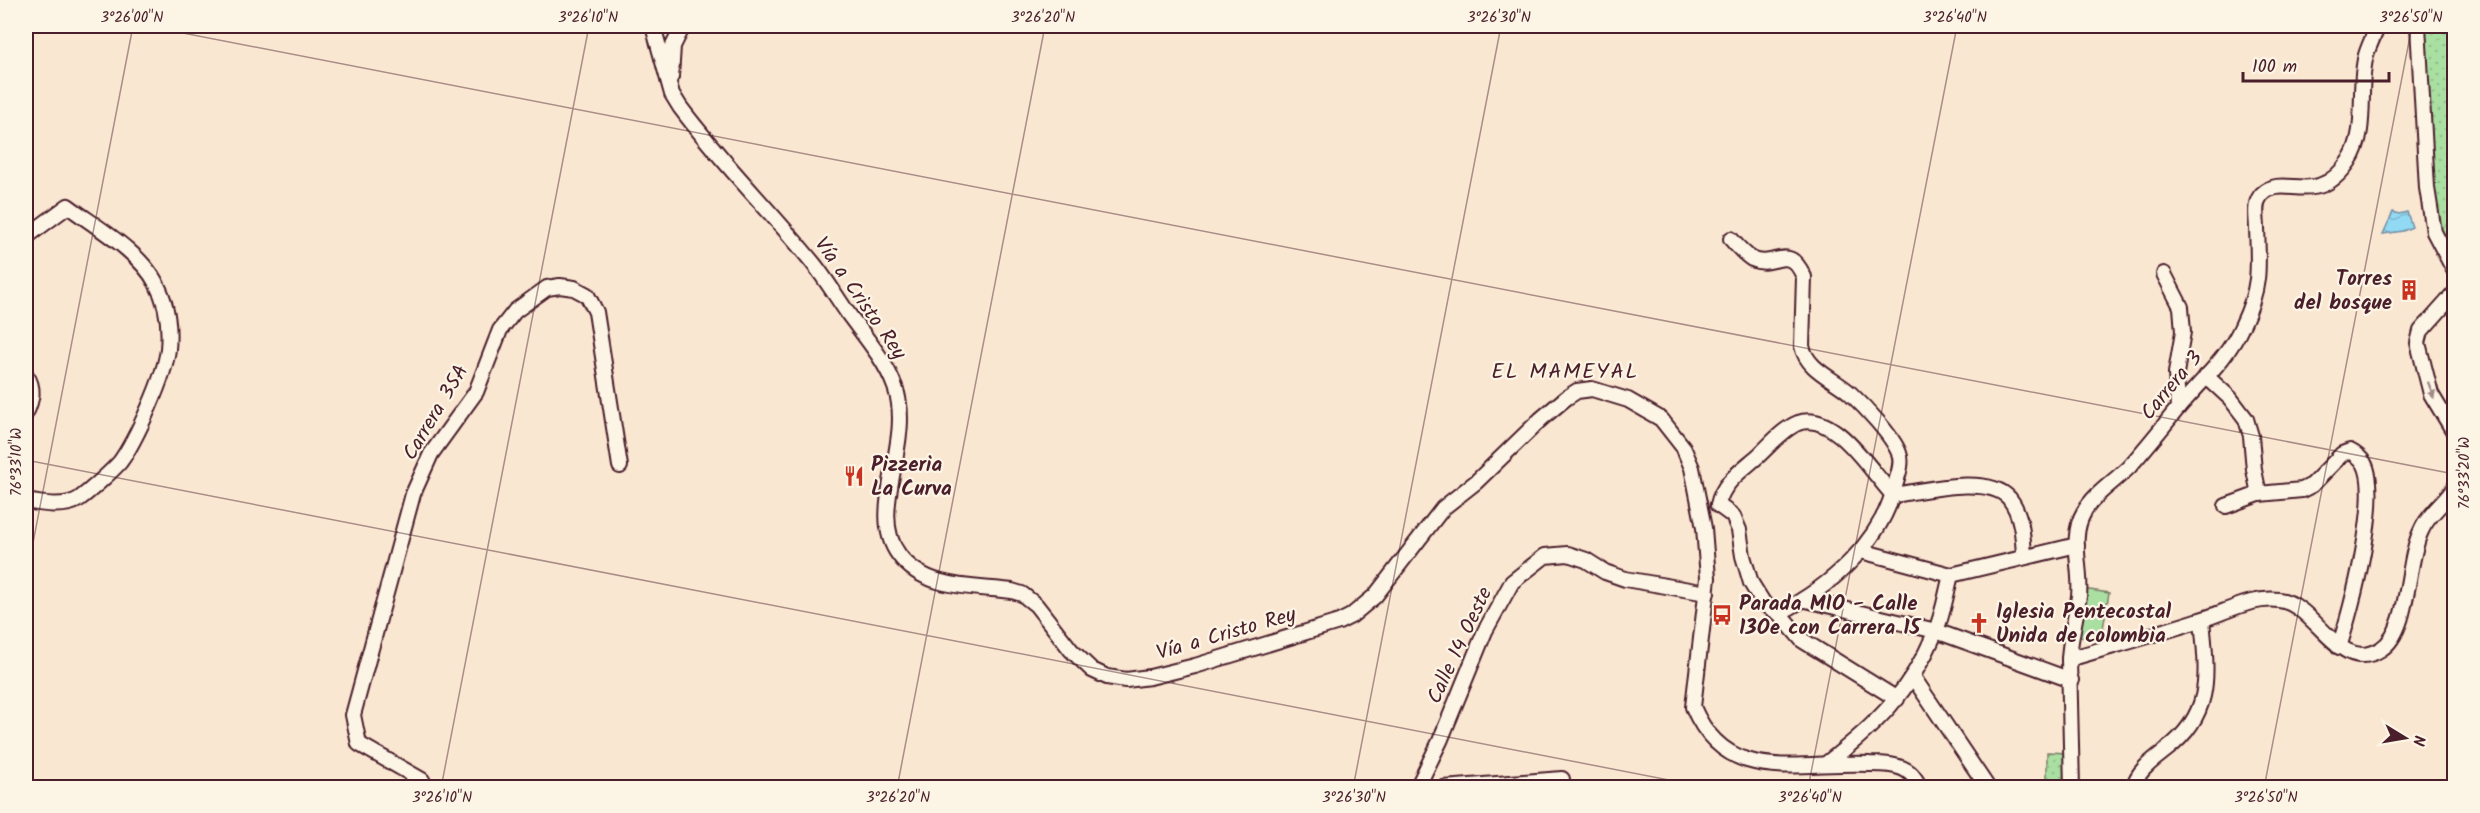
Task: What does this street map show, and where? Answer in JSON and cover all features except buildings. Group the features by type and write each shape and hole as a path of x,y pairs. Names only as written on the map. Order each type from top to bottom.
{"street":[{"name":"Vía a Cristo Rey","path":"653,26 672,94 698,130 822,275 889,373 900,406 899,451 887,506 889,536 897,554 919,574 940,582 1022,594 1036,605 1081,660 1099,674 1126,680 1150,677 1245,652 1339,622 1351,616 1388,582 1443,508 1476,482 1541,419 1577,391 1592,389 1628,400 1654,414 1671,429 1683,447 1692,468 1702,512 1707,554 1707,593 1693,708 1699,722 1722,749 1736,758 1764,763 1874,764 1900,768 1910,773 1920,788"},
{"path":"672,94 673,46 683,26"},
{"name":"Carrera 3","path":"2077,545 2078,527 2091,502 2140,455 2227,352 2241,329 2253,302 2259,267 2256,210 2262,194 2284,187 2304,189 2328,184 2350,160 2360,136 2366,55 2378,26"},
{"path":"2418,26 2427,188 2434,232 2454,270"},
{"path":"26,237 68,206 146,265 165,305 169,328 168,350 163,373 144,418 119,462 78,500 61,504 26,501"},
{"path":"1731,239 1754,260 1764,261 1786,257 1794,260 1799,266 1804,277 1802,346 1804,358 1850,393 1887,434 1900,455 1893,495 1883,518 1861,550 1806,600 1779,613"},
{"path":"2164,274 2181,307 2183,332 2176,373 2178,408"},
{"name":"Carrera 35A","path":"426,788 422,780 359,744 352,715 406,516 430,454 476,392 500,330 515,311 548,288 560,286 574,288 587,295 596,312 620,466"},
{"path":"2454,294 2421,331 2418,343 2431,394 2454,432"},
{"path":"26,375 32,391 31,402 26,413"},
{"path":"2206,376 2230,398 2246,419 2251,436 2259,494"},
{"path":"1718,505 1720,493 1728,483 1784,432 1798,423 1811,422 1829,427 1847,440 1893,495"},
{"path":"2226,506 2259,494 2302,490 2312,485 2342,454 2350,451 2358,455 2365,464 2369,482 2368,504 2357,580 2339,647"},
{"path":"1893,495 1983,485 2000,489 2010,500 2017,513 2022,529 2024,556"},
{"path":"2069,659 2263,600 2280,600 2298,607 2339,647 2367,655 2380,650 2393,637 2398,625 2410,563 2421,530 2454,492"},
{"path":"1702,512 1718,505"},
{"path":"1718,505 1732,516 1739,530 1743,556 1751,583 1764,604 1779,613 1802,640 1897,699"},
{"path":"1861,550 1951,575 2077,545 2079,598 2070,640 2069,659 2072,788"},
{"name":"Calle 14 Oeste","path":"1417,788 1440,741 1485,631 1512,582 1545,556 1568,554 1586,560 1605,572 1624,579 1707,593"},
{"path":"1827,763 1866,733 1897,699 1912,677 1936,632 1951,575"},
{"path":"1806,600 1936,632 2071,680"},
{"path":"2133,788 2140,771 2183,736 2196,719 2203,702 2207,684 2202,620"},
{"path":"1912,677 1988,788"},
{"path":"1443,788 1562,779"}],"green space":[{"path":"2418,26 2454,26 2454,270 2434,232"},
{"path":"2083,589 2109,593 2101,640 2075,636"},
{"path":"2047,752 2070,753 2070,787 2047,788"}],"water":[{"path":"2393,212 2399,214 2407,212 2412,227 2383,234"}],"place":[{"name":"Torres del bosque","path":"2409,290"},
{"name":"Pizzeria La Curva","path":"854,476"},
{"name":"Parada MIO - Calle 13Oe con Carrera 15","path":"1722,615"},
{"name":"Iglesia Pentecostal Unida de colombia","path":"1979,623"}],"district":[{"name":"EL MAMEYAL","path":"1565,370"}]}
